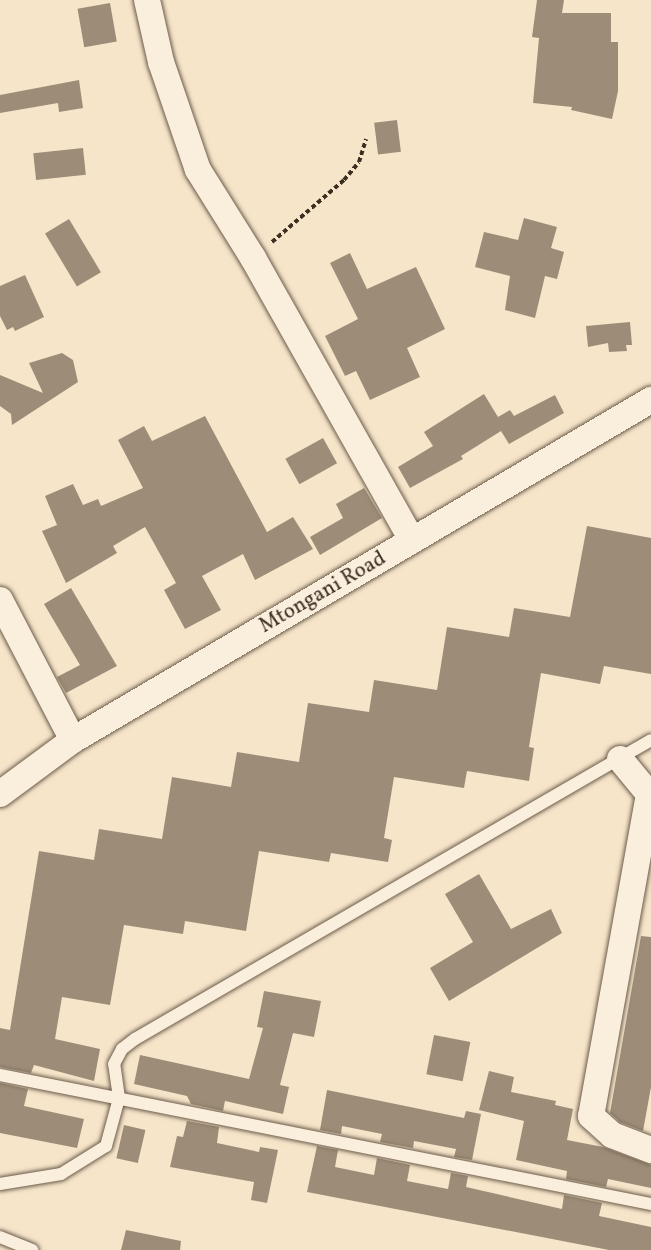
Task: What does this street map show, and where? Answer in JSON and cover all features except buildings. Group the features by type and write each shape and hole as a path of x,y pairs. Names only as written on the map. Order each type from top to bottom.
{"street":[{"path":"147,0 161,62 198,170 253,258 412,540"},
{"name":"Mtongani Road","path":"0,794 73,740 651,400"},
{"path":"0,600 73,740"},
{"path":"620,759 649,794 591,1116 612,1135 651,1150"}],"lane":[{"path":"0,1184 61,1174 89,1159 106,1146 119,1098 114,1064 122,1049 135,1039 651,740"},
{"path":"0,1075 651,1204"},
{"path":"0,1237 32,1250"}],"path":[{"path":"253,258 344,180 359,162 366,139"}]}
